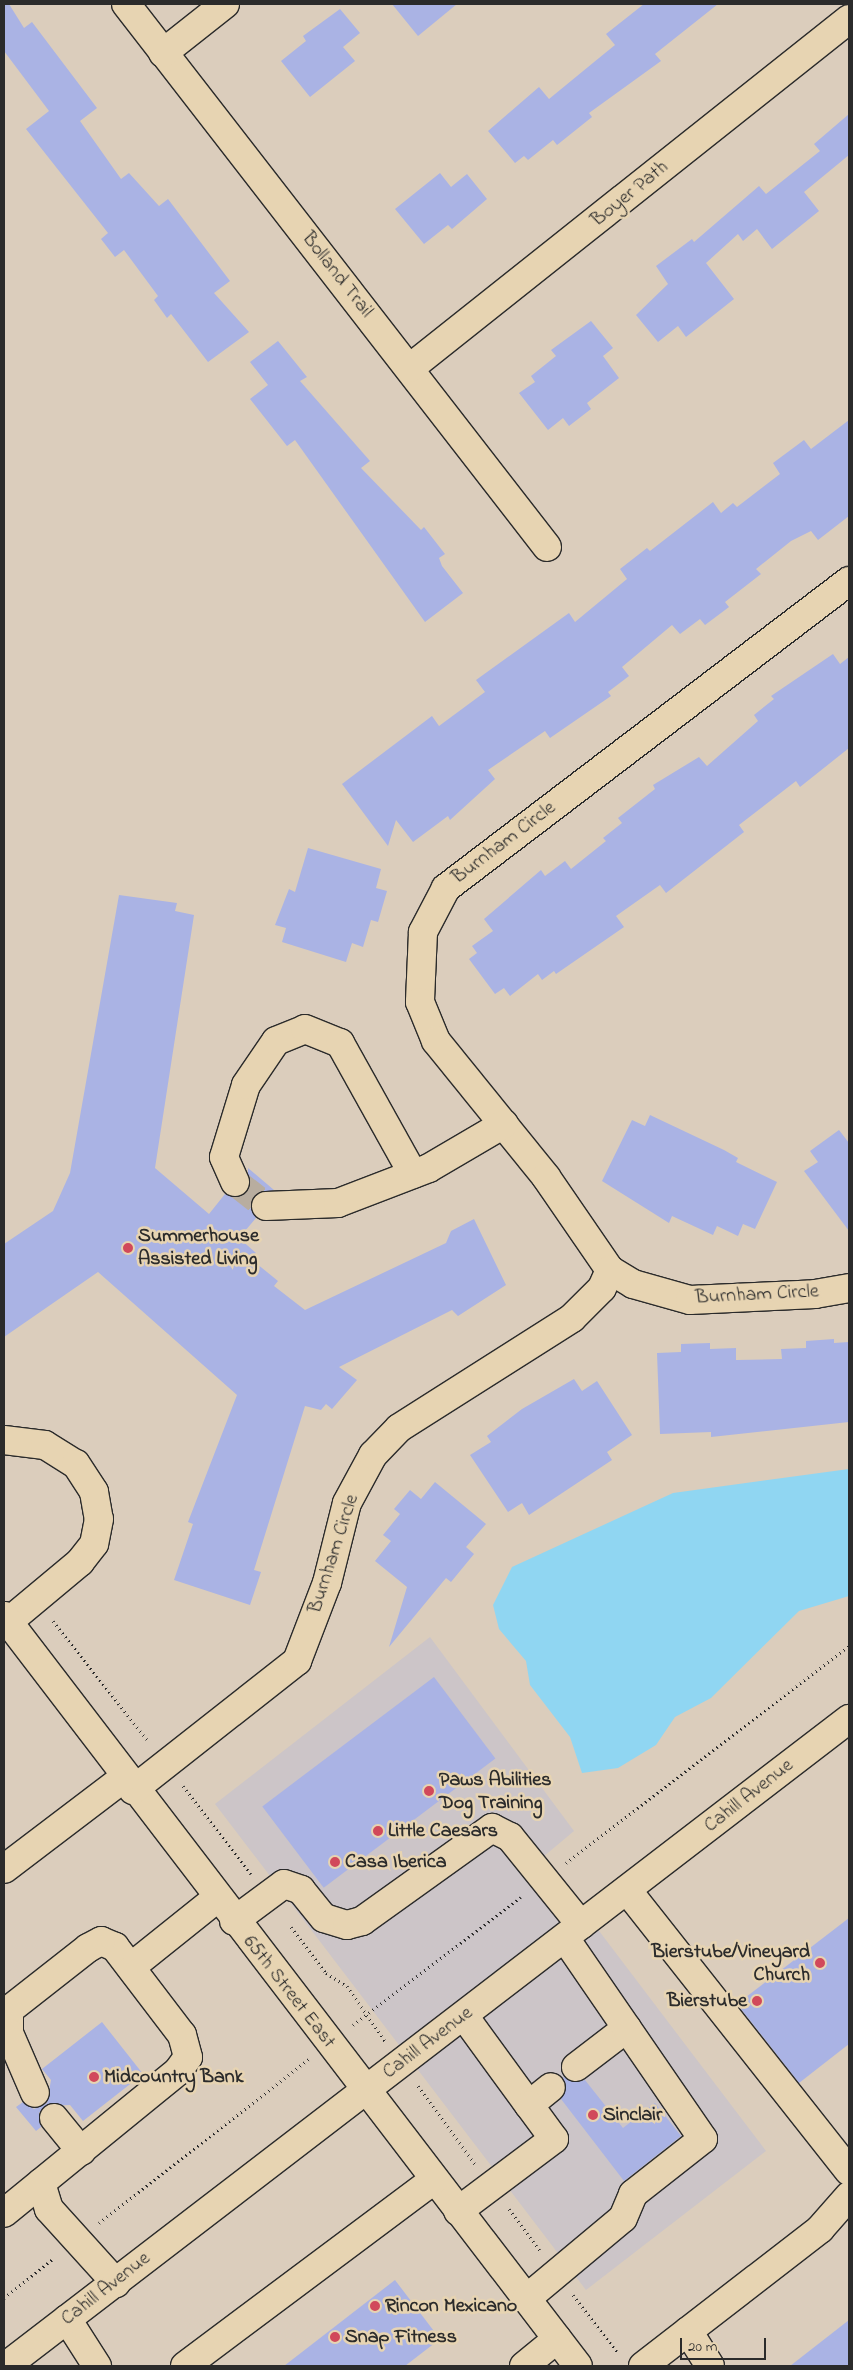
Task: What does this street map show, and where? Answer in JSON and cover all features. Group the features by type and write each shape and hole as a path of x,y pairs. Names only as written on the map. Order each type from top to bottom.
{"street":[{"name":"Bolland Trail","path":"126,4 547,547"},
{"path":"164,52 225,4"},
{"name":"Boyer Path","path":"410,368 849,19"},
{"name":"Burnham Circle","path":"849,581 446,888 423,932 420,1002 436,1041 504,1124 610,1270 633,1284 690,1300 815,1294 849,1288"},
{"path":"235,1182 224,1157 246,1085 276,1041 304,1028 340,1043 413,1174"},
{"path":"266,1206 338,1202 413,1174 504,1124"},
{"name":"Burnham Circle","path":"4,1869 129,1784 167,1764 296,1662 327,1583 347,1503 373,1455 399,1428 572,1318 602,1288 610,1270"},
{"path":"4,1440 45,1446 76,1464 94,1492 98,1519 94,1544 36,1599 6,1619"},
{"name":"65th Street East","path":"6,1619 129,1784 578,2366"},
{"name":"Cahill Avenue","path":"6,2366 849,1719"},
{"path":"234,1921 276,1887 293,1886 324,1918 346,1925 362,1921 492,1828 506,1833 545,1879 627,2028 703,2139 633,2194 623,2218 526,2299"},
{"path":"627,1890 849,2171"},
{"path":"131,1967 217,1898"},
{"path":"4,2212 178,2071 188,2057 182,2035 115,1947 101,1941 9,2010 9,2033 34,2093"},
{"path":"458,2211 554,2139 464,2016"},
{"path":"576,2067 627,2028"},
{"path":"530,2105 551,2086"},
{"path":"54,2118 81,2151"},
{"path":"185,2366 434,2180"},
{"path":"41,2183 49,2209 85,2242 116,2283"},
{"path":"633,2362 688,2331 820,2229 849,2196"},
{"path":"67,2319 97,2366"},
{"path":"688,2331 710,2366"},
{"path":"524,2366 557,2339"}],"path":[{"path":"36,1599 167,1764 326,1973 347,1986 401,2064 557,2273 633,2362"},
{"path":"4,2298 85,2242 367,2014 849,1646"}],"shaded area":[{"path":"430,1637 574,1831 543,1857 766,2151 586,2290 215,1804"}],"water":[{"path":"849,1469 849,1596 799,1611 711,1698 675,1717 656,1745 618,1768 582,1773 570,1737 530,1685 526,1661 499,1629 493,1605 512,1567 673,1493"}],"building":[{"path":"4,4 9,4 24,28 32,22 97,108 80,121 121,179 129,173 159,206 168,199 230,281 214,293 249,332 208,362 171,314 167,318 154,300 158,296 124,250 115,257 101,239 108,233 26,129 49,111 4,51"},
{"path":"392,4 457,4 418,36"},
{"path":"644,4 718,4 655,54 661,61 589,113 592,117 557,145 553,140 528,160 524,156 515,163 488,131 539,87 549,99 615,45 606,34"},
{"path":"340,9 360,33 343,47 355,61 310,97 281,61 306,41 303,36"},
{"path":"849,114 849,155 804,192 819,211 772,249 757,229 743,241 738,234 706,263 734,299 686,337 678,326 658,342 636,315 668,284 656,266 692,239 694,242 759,186 766,194 820,151 814,144"},
{"path":"440,173 451,187 467,174 487,199 452,229 448,225 424,244 395,209"},
{"path":"591,321 613,348 603,356 619,378 587,403 591,409 569,426 563,418 548,430 519,393 535,382 531,376 556,356 551,350"},
{"path":"278,341 307,377 300,381 370,461 361,468 421,530 424,527 445,554 439,558 442,566 463,593 425,622 295,440 287,446 250,399 268,385 250,362"},
{"path":"849,420 849,516 818,540 811,531 791,541 756,569 761,574 725,602 729,607 705,625 700,619 680,634 672,625 622,667 629,676 608,692 611,696 550,738 545,731 488,770 495,779 450,820 448,816 413,842 396,820 388,846 342,784 432,716 439,726 485,692 476,680 569,613 575,622 627,579 620,569 647,548 650,551 713,502 721,513 733,503 737,507 780,474 773,463 804,440 811,449"},
{"path":"833,654 840,664 849,657 849,748 800,787 796,781 739,825 744,832 666,893 660,885 616,916 624,927 556,974 554,971 542,980 538,974 510,996 504,988 495,994 469,959 477,953 472,946 493,931 484,919 541,870 545,876 565,861 571,869 606,841 603,838 622,823 618,818 655,789 653,785 699,757 707,766 758,721 754,715 774,699 771,696"},
{"path":"308,848 381,869 376,888 387,891 378,922 371,920 363,947 352,943 346,962 282,942 286,928 275,925 289,889 295,892"},
{"name":"Summerhouse Assisted Living","path":"119,895 177,903 175,911 194,915 155,1168 209,1214 225,1194 234,1198 247,1192 248,1168 274,1190 252,1198 250,1207 256,1218 239,1238 256,1253 251,1259 278,1281 274,1286 305,1310 446,1243 451,1231 474,1219 506,1285 458,1316 452,1310 339,1367 357,1380 332,1409 326,1404 321,1410 305,1406 254,1570 261,1572 250,1605 174,1580 193,1524 188,1522 237,1395 98,1272 4,1337 4,1244 53,1211 70,1173"},
{"path":"650,1115 724,1150 738,1158 736,1162 777,1182 755,1229 743,1224 738,1236 717,1226 713,1235 672,1216 669,1223 602,1181 632,1120 645,1126"},
{"path":"839,1130 849,1143 849,1231 804,1171 818,1162 810,1151"},
{"path":"834,1339 834,1343 849,1342 849,1422 711,1437 711,1432 660,1434 657,1353 681,1352 681,1344 710,1343 710,1349 736,1348 736,1360 782,1359 781,1349 806,1348 806,1341"},
{"path":"574,1379 582,1391 597,1381 632,1435 607,1452 612,1460 529,1515 522,1503 508,1512 470,1455 491,1442 487,1436 522,1409"},
{"path":"435,1482 486,1524 466,1547 474,1554 451,1582 446,1578 389,1647 407,1587 375,1561 391,1541 383,1535 400,1514 394,1509 410,1490 421,1499"},
{"path":"434,1677 495,1758 324,1888 262,1806"},
{"name":"Bierstube/Vineyard Church","path":"849,1918 849,2044 799,2083 737,2004"},
{"name":"Midcountry Bank","path":"102,2022 143,2074 83,2121 70,2105 45,2106 39,2113 41,2127 36,2131 16,2107 23,2102 34,2109 47,2103 51,2080 42,2069"},
{"name":"Sinclair","path":"563,2077 578,2082 585,2080 623,2128 655,2103 681,2136 624,2181 561,2099 566,2085"},
{"path":"395,2280 440,2339 405,2366 284,2366"},
{"path":"849,2320 849,2366 790,2366"}],"tunnel":[{"path":"235,1182 266,1206"}],"place":[{"name":"Summerhouse Assisted Living","path":"128,1248"},
{"name":"Paws Abilities Dog Training","path":"429,1791"},
{"name":"Little Caesars","path":"378,1831"},
{"name":"Casa Iberica","path":"335,1862"},
{"name":"Bierstube/Vineyard Church","path":"820,1963"},
{"name":"Bierstube","path":"757,2001"},
{"name":"Midcountry Bank","path":"94,2077"},
{"name":"Sinclair","path":"593,2115"},
{"name":"Rincon Mexicano","path":"375,2306"},
{"name":"Snap Fitness","path":"335,2337"}]}
